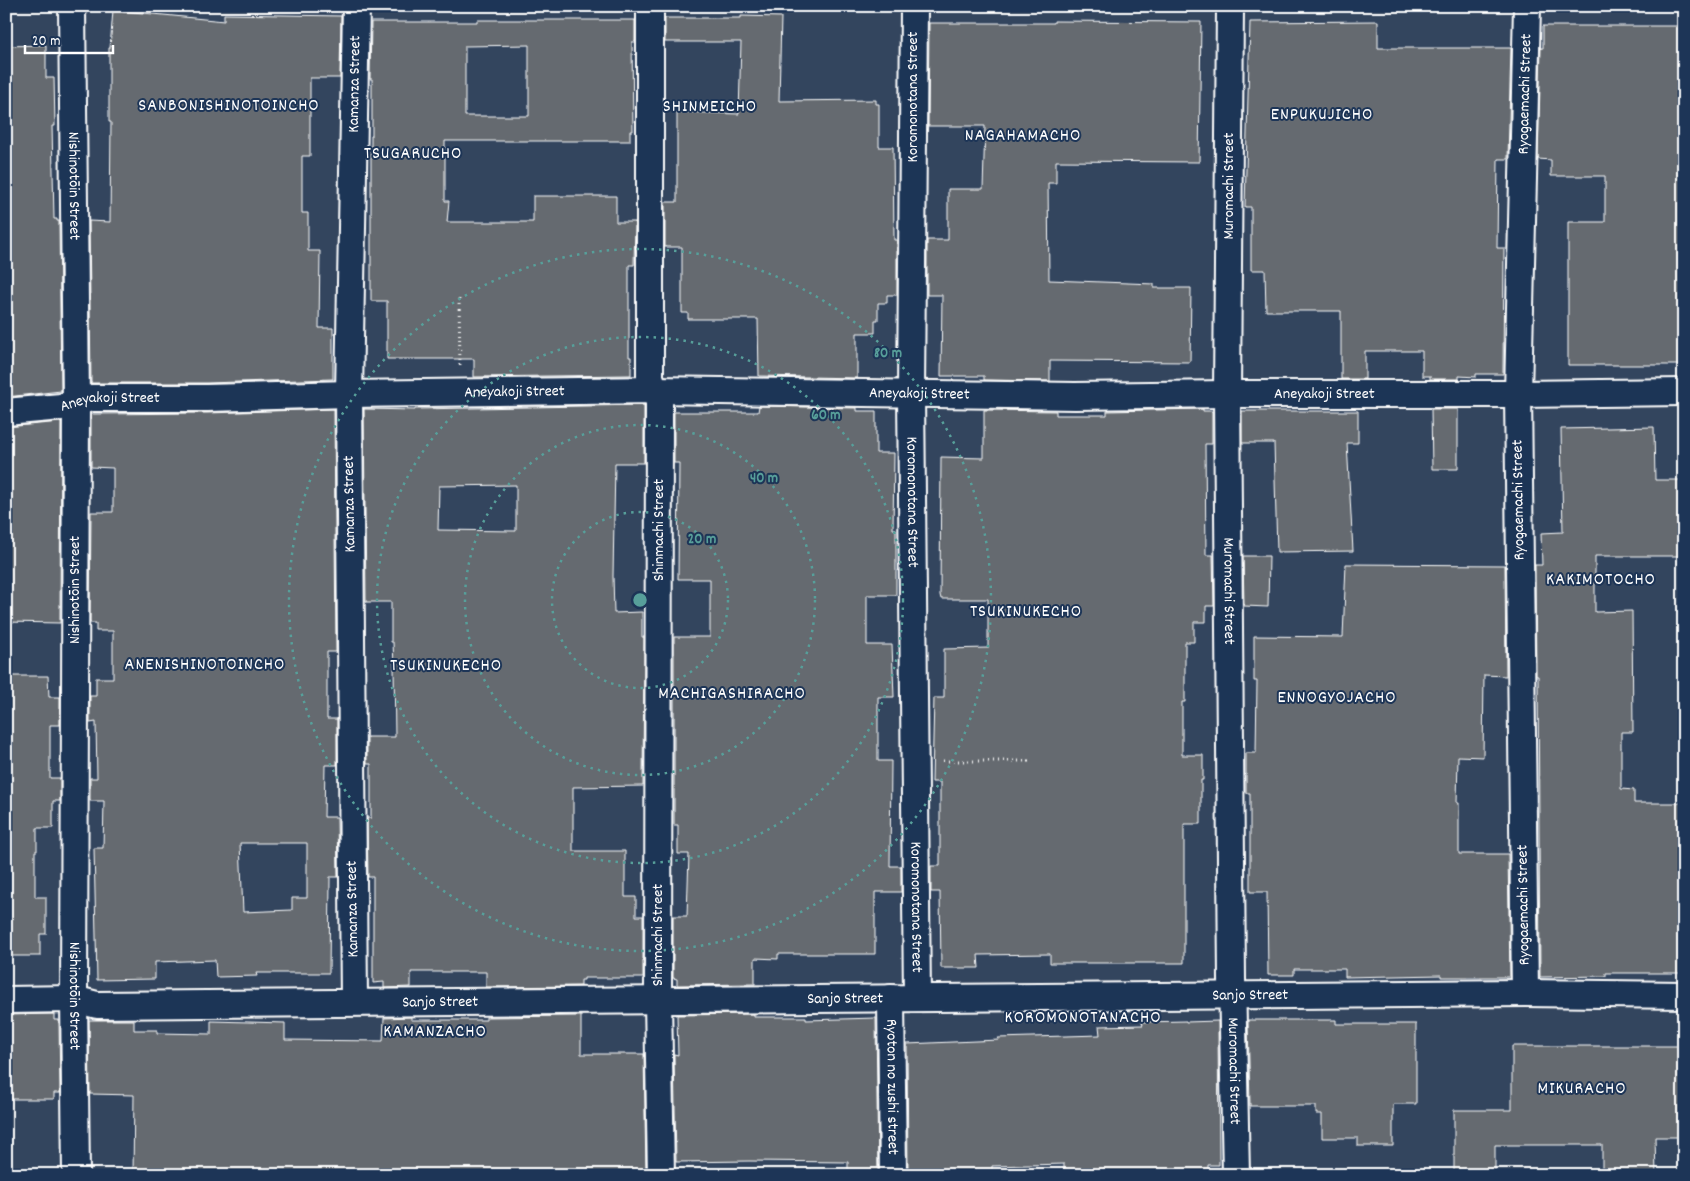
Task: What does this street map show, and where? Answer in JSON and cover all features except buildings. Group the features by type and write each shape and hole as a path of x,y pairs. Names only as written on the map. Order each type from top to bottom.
{"street":[{"name":"Nishinotōin Street","path":"72,6 76,402 74,999 76,1175"},
{"name":"Kamanza Street","path":"354,1002 348,394 356,6"},
{"name":"Shinmachi Street","path":"650,6 650,378 659,402 658,1000 660,1175"},
{"name":"Koromonotana Street","path":"914,6 911,394 917,998"},
{"name":"Muromachi Street","path":"1230,6 1227,394 1232,995 1236,1175"},
{"name":"Ryogaemachi Street","path":"1525,993 1518,394 1527,6"},
{"name":"Aneyakoji Street","path":"6,412 61,407 91,398 207,398 655,390 1075,396 1684,392"},
{"name":"Sanjo Street","path":"6,1000 74,999 97,1004 1525,993 1684,995"},
{"name":"Ryoton no zushi street","path":"891,998 894,1175"}],"path":[{"path":"459,299 460,394"},
{"path":"915,761 1032,760"}],"district":[{"name":"SANBONISHINOTOINCHO","path":"229,106"},
{"name":"SHINMEICHO","path":"710,107"},
{"name":"ENPUKUJICHO","path":"1322,115"},
{"name":"NAGAHAMACHO","path":"1023,136"},
{"name":"TSUGARUCHO","path":"413,154"},
{"name":"KAKIMOTOCHO","path":"1601,580"},
{"name":"TSUKINUKECHO","path":"1026,612"},
{"name":"ANENISHINOTOINCHO","path":"205,665"},
{"name":"TSUKINUKECHO","path":"446,666"},
{"name":"MACHIGASHIRACHO","path":"732,694"},
{"name":"ENNOGYOJACHO","path":"1337,698"},
{"name":"KOROMONOTANACHO","path":"1083,1018"},
{"name":"KAMANZACHO","path":"435,1032"},
{"name":"MIKURACHO","path":"1582,1089"}]}
